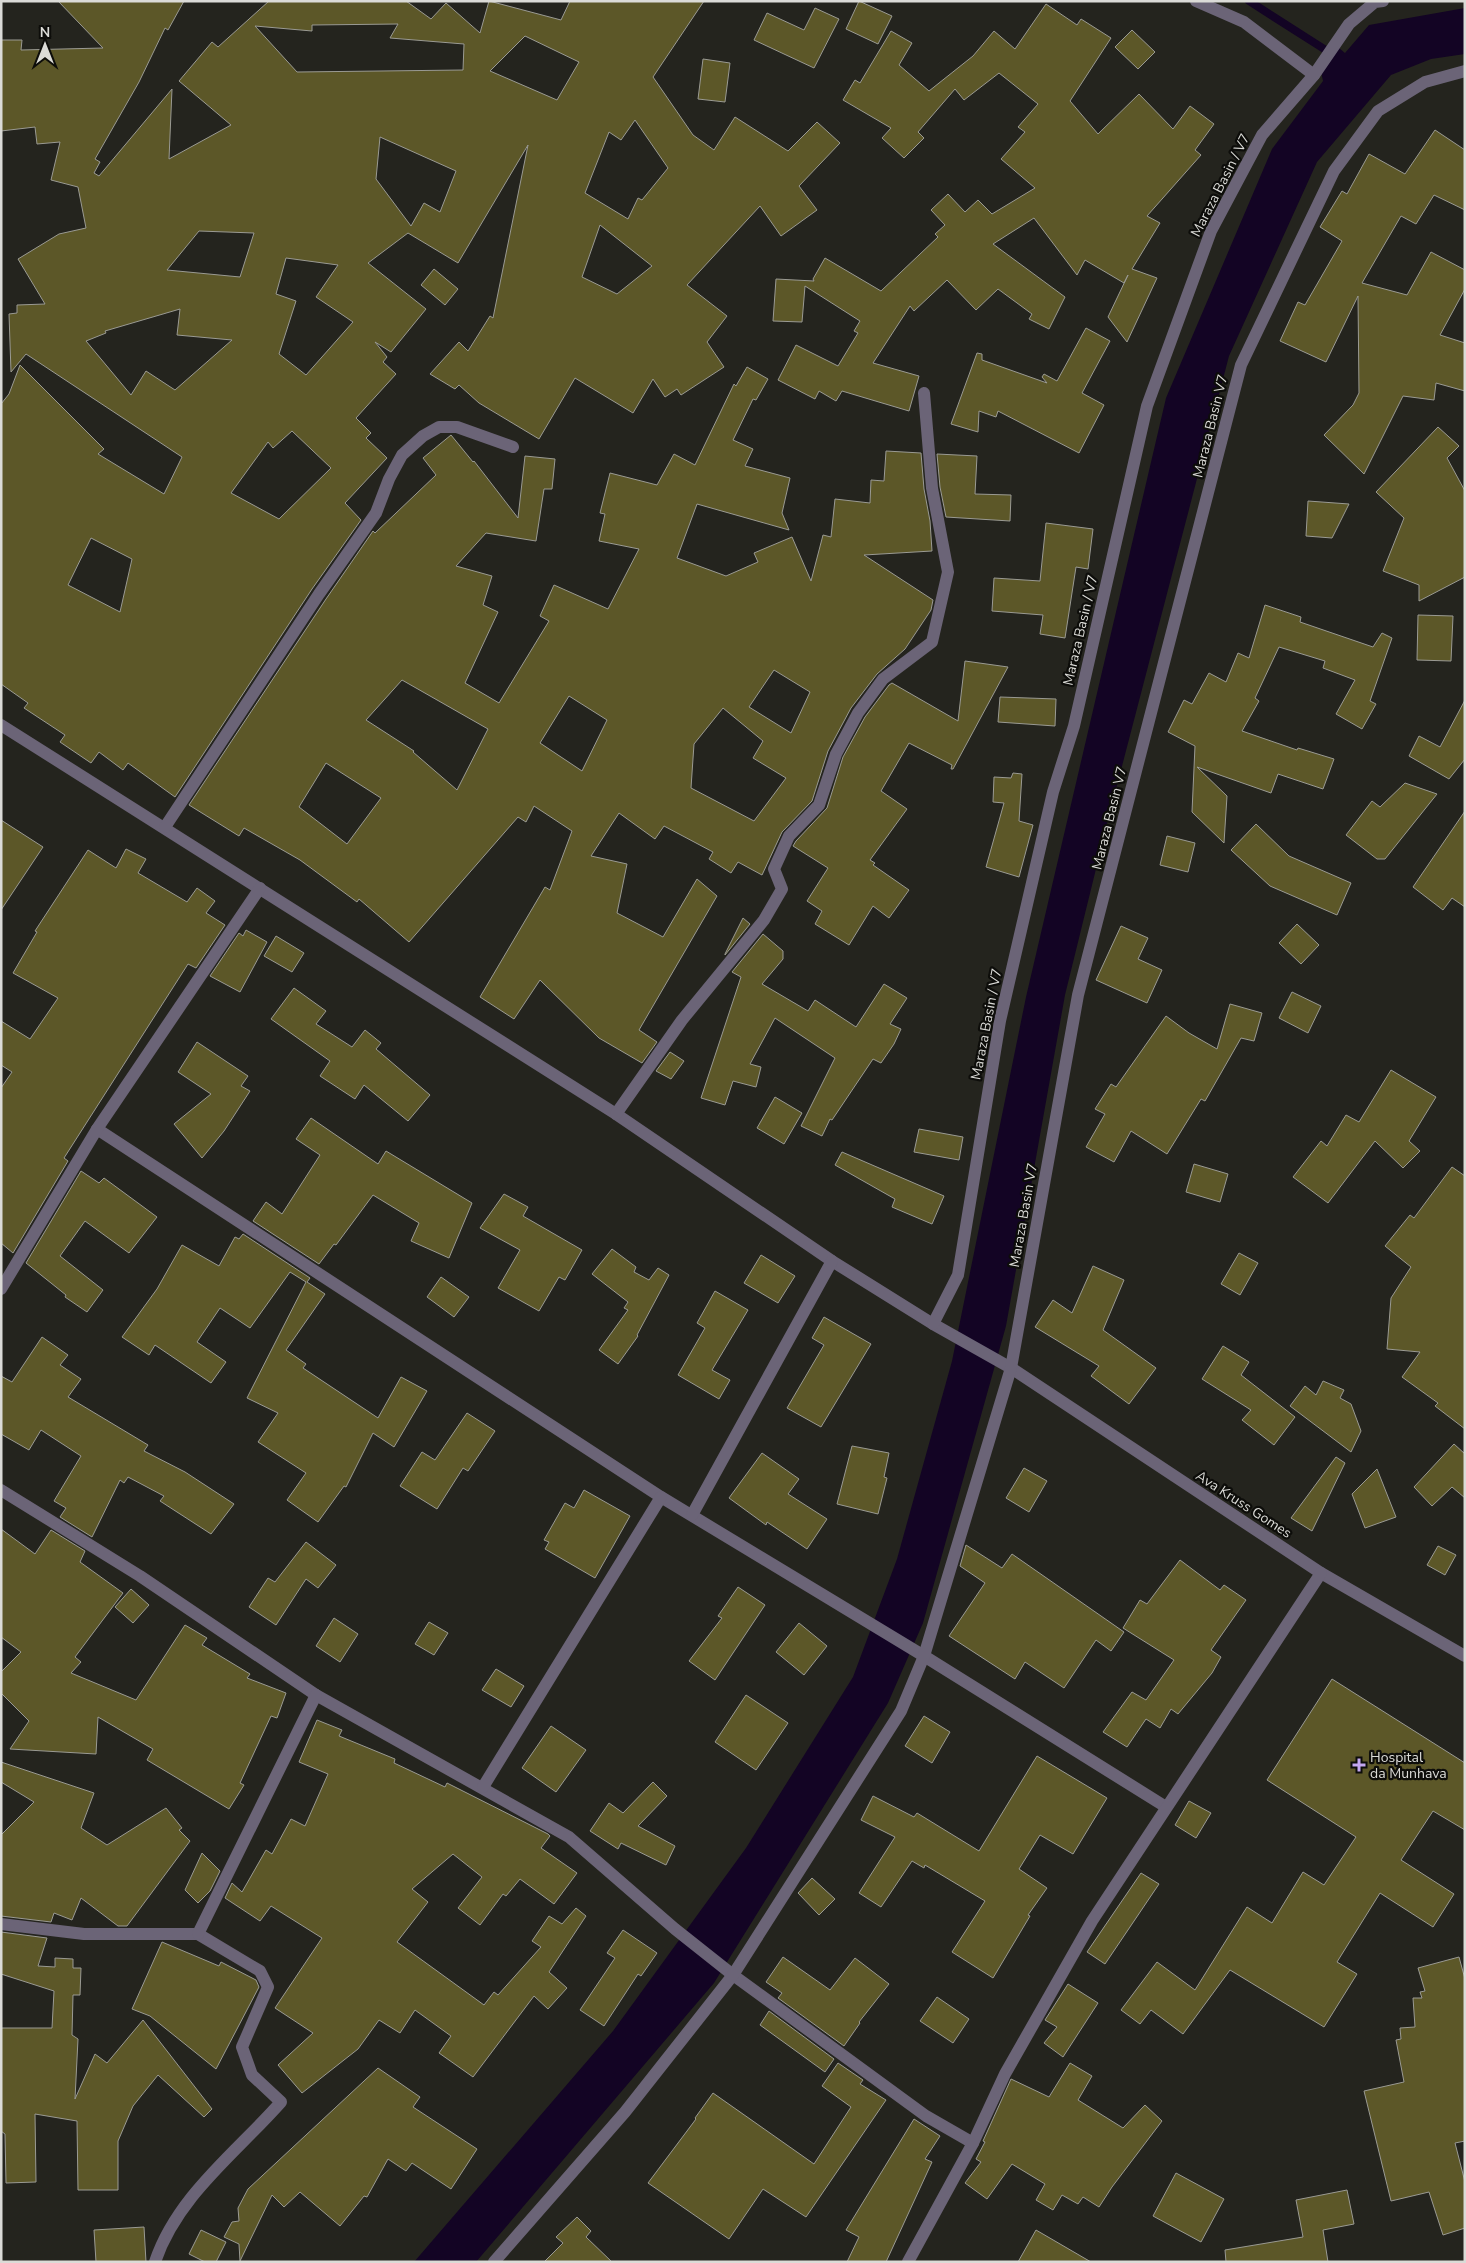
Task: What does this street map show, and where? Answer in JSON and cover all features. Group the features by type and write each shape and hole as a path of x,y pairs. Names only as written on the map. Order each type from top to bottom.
{"street":[{"path":"1196,1 1244,22 1314,75"},
{"name":"Maraza Basin / V7","path":"933,1324 958,1275 1000,1022 1053,792 1074,726 1147,406 1211,231 1262,135 1314,75 1349,24 1375,2 1383,1"},
{"name":"Maraza Basin V7","path":"494,2262 625,2112 733,1975 901,1711 924,1656 1011,1368 1078,995 1241,365 1334,171 1378,111 1425,82 1465,71"},
{"path":"616,1114 682,1020 764,920 782,889 774,869 789,836 819,805 836,754 858,714 883,680 932,642 948,572 932,488 924,393"},
{"path":"165,828 319,594 376,513 389,479 402,455 423,436 439,427 456,427 513,447"},
{"name":"Ava Kruss Gomes","path":"1,725 616,1114 832,1261 933,1324 1011,1368 1321,1572 1465,1656"},
{"path":"1,1289 97,1129 260,888"},
{"path":"97,1129 662,1497 863,1618 1166,1807"},
{"path":"692,1515 832,1261"},
{"path":"1,1490 140,1576 316,1695 483,1787 569,1837 675,1929 733,1975 926,2116 973,2143"},
{"path":"483,1787 662,1497"},
{"path":"908,2262 973,2143 1005,2074 1092,1921 1321,1572"},
{"path":"198,1934 316,1695"},
{"path":"1,1924 84,1934 198,1934 260,1971 268,1987 242,2047 252,2075 281,2102 222,2163 178,2215 155,2262"}],"shaded area":[{"path":"1465,8 1465,54 1431,59 1391,75 1317,162 1229,356 1109,816 1065,995 1006,1326 923,1623 888,1703 714,1983 476,2262 414,2262 613,2031 746,1848 853,1677 897,1559 952,1361 1026,997 1166,398 1272,149 1323,81 1321,72 1339,48 1345,53 1369,25"}],"building":[{"path":"58,1 184,1 168,30 165,28 139,82 95,159 100,162 94,173 99,176 172,89 169,159 231,125 179,81 212,42 218,47 269,1 406,1 431,19 446,3 480,33 489,1 561,20 570,1 704,1 653,77 693,135 714,150 735,117 788,151 817,122 840,143 799,186 817,210 781,236 760,206 687,285 727,316 707,342 724,367 681,395 677,389 665,397 653,379 633,413 575,378 539,439 479,403 459,385 455,389 430,374 459,342 468,351 490,316 493,318 528,145 458,263 408,233 368,263 426,309 391,352 375,342 387,357 383,362 396,374 356,418 371,433 366,438 387,458 345,503 361,520 312,589 175,797 128,763 123,770 99,752 91,763 60,742 65,735 24,708 28,703 1,684 1,404 9,394 20,365 104,449 98,454 164,494 182,457 26,354 11,372 9,314 17,313 17,305 45,304 18,259 59,234 86,228 78,187 51,180 60,142 37,144 35,127 1,131 1,40 22,40 21,50 103,48","holes":["398,24 390,38 464,44 463,70 297,72 255,26 312,31 312,25","525,36 579,62 557,100 490,71","635,120 668,168 642,200 638,198 628,219 585,193 609,132 621,140","380,137 456,171 440,212 424,203 411,226 376,179","600,225 652,266 617,294 582,277","199,231 254,233 240,277 167,270","286,258 338,265 316,297 353,322 306,375 279,354 296,301 276,294","180,309 177,335 232,340 175,390 146,371 131,395 86,341 106,333 105,331","292,431 331,468 279,519 231,493 268,442 273,448","91,538 132,559 120,612 68,585"]},
{"path":"859,1 892,16 878,44 846,29"},
{"path":"1046,4 1077,25 1081,19 1111,38 1070,101 1098,134 1139,94 1173,129 1190,106 1214,124 1195,150 1201,155 1147,216 1160,223 1132,269 1157,278 1127,342 1108,317 1128,275 1124,283 1085,260 1077,275 1034,218 993,244 1065,297 1049,329 1029,319 1032,314 998,289 976,310 947,280 914,311 910,306 873,363 919,376 909,411 842,391 836,401 819,391 815,399 778,380 796,345 838,366 858,333 854,331 860,321 805,286 802,322 773,321 776,279 814,281 813,279 825,258 881,291 938,237 935,234 945,225 931,210 948,194 965,212 978,200 992,214 1035,188 1001,159 1025,132 1018,127 1038,104 999,73 964,100 955,89 918,132 924,138 904,158 882,138 891,128 843,100 855,80 860,83 891,31 912,43 899,65 929,91 973,56 994,31 1015,49"},
{"path":"815,8 839,19 814,68 754,40 767,13 804,30"},
{"path":"1132,30 1155,52 1138,69 1115,47"},
{"path":"703,59 730,63 725,102 698,99"},
{"path":"1435,130 1465,150 1465,210 1434,195 1416,224 1401,216 1362,283 1407,295 1431,252 1465,270 1465,289 1440,335 1465,343 1465,391 1436,383 1434,400 1403,396 1364,474 1324,435 1353,405 1359,393 1358,296 1326,362 1280,341 1298,302 1305,305 1342,241 1320,227 1342,191 1347,194 1369,154 1405,174"},
{"path":"434,269 458,289 445,305 421,285"},
{"path":"1086,328 1110,341 1082,393 1104,405 1079,453 998,411 996,417 979,411 978,432 951,424 977,353 982,354 982,360 1047,383 1042,377 1044,374 1057,381"},
{"path":"747,367 768,379 756,400 753,399 733,440 753,449 745,466 790,478 782,513 789,530 697,504 677,558 726,576 758,562 754,553 792,537 811,581 823,535 831,537 835,499 870,503 871,480 884,481 886,451 921,453 932,551 864,555 933,600 931,610 905,649 877,674 851,708 828,751 812,801 782,832 762,875 738,862 731,873 709,859 713,852 664,826 655,839 619,813 591,856 627,864 617,913 663,937 697,879 717,896 639,1030 657,1042 642,1063 599,1038 540,980 514,1019 480,997 545,887 550,890 572,831 534,806 526,822 518,817 409,942 359,899 357,902 300,860 244,828 239,836 189,805 373,531 375,533 436,475 423,458 451,435 474,461 518,518 525,456 555,459 552,489 544,489 536,541 486,533 456,566 492,576 483,605 498,612 465,683 499,703 549,621 540,616 554,585 608,609 639,549 599,541 605,514 600,513 610,473 657,485 674,454 695,465 734,384 736,386","holes":["774,670 810,692 791,733 749,707","402,680 488,729 457,790 414,751 366,720","569,696 607,720 582,771 540,743","723,708 763,741 753,758 786,778 754,821 691,788 694,744","326,763 381,798 347,844 299,807"]},
{"path":"1438,427 1459,446 1447,458 1465,491 1465,577 1419,601 1419,585 1383,571 1404,518 1376,492"},
{"path":"937,454 977,456 975,494 1011,495 1010,521 946,517 940,487"},
{"path":"1308,501 1349,504 1332,538 1306,536"},
{"path":"1046,523 1093,529 1088,569 1076,567 1065,638 1040,634 1043,615 992,611 994,578 1040,581"},
{"path":"1265,605 1301,617 1300,622 1373,647 1382,633 1392,638 1370,701 1376,704 1362,729 1336,714 1355,680 1323,668 1325,661 1279,647 1255,698 1259,701 1242,731 1297,750 1298,748 1334,759 1323,789 1278,774 1271,793 1197,767 1227,796 1224,843 1192,812 1195,746 1168,732 1184,700 1192,704 1209,673 1226,682 1238,653 1249,658"},
{"path":"1418,615 1453,616 1451,661 1417,660"},
{"path":"965,661 1008,667 953,769 951,769 952,765 909,743 881,791 907,809 870,860 875,863 873,865 909,890 889,918 873,906 849,945 815,924 822,911 807,901 828,868 793,846 827,808 843,757 865,717 889,685 892,683 958,721"},
{"path":"1000,697 1056,699 1055,726 998,722"},
{"path":"1465,700 1465,759 1449,779 1409,756 1419,736 1440,747"},
{"path":"1013,773 1022,774 1019,821 1033,825 1019,877 986,867 1004,803 993,802 994,777 1011,778"},
{"path":"1405,783 1437,794 1385,859 1377,859 1346,835 1372,801 1380,807"},
{"path":"1465,811 1465,907 1452,898 1443,910 1413,887"},
{"path":"1,820 43,847 1,910"},
{"path":"1256,824 1289,856 1351,883 1337,915 1270,886 1231,850"},
{"path":"1167,836 1195,843 1188,872 1160,865"},
{"path":"126,849 146,859 138,873 187,902 197,888 215,901 206,913 225,925 196,968 188,964 64,1158 68,1161 13,1253 1,1243 1,1088 12,1072 1,1065 1,1021 30,1039 58,998 13,973 37,932 35,931 88,850 116,868"},
{"path":"743,918 750,924 725,955 725,954"},
{"path":"1297,924 1319,945 1301,964 1279,943"},
{"path":"1121,926 1148,938 1138,959 1162,970 1147,1003 1096,980"},
{"path":"246,930 267,942 240,992 210,976 239,933 243,936"},
{"path":"763,934 783,951 783,959 762,984 808,1011 815,1000 856,1027 884,984 907,998 890,1024 901,1029 894,1044 881,1063 873,1059 832,1120 830,1119 822,1136 801,1126 835,1058 775,1018 750,1064 761,1067 756,1087 733,1081 725,1105 701,1098 741,977 732,972"},
{"path":"276,936 304,953 292,972 264,956"},
{"path":"294,988 326,1011 316,1024 352,1047 365,1030 381,1043 376,1049 430,1095 408,1121 364,1085 355,1099 320,1076 330,1061 271,1019"},
{"path":"1292,992 1321,1006 1308,1033 1279,1018"},
{"path":"1230,1004 1262,1013 1254,1041 1241,1038 1205,1101 1201,1099 1167,1154 1131,1131 1114,1162 1086,1147 1105,1114 1095,1109 1111,1084 1116,1087 1166,1016 1189,1033 1217,1049"},
{"path":"197,1042 248,1076 241,1086 250,1091 224,1131 202,1158 174,1124 211,1094 178,1072"},
{"path":"670,1052 684,1061 671,1079 656,1071"},
{"path":"1391,1070 1436,1097 1409,1141 1420,1151 1403,1168 1375,1141 1328,1203 1293,1177 1321,1141 1327,1146 1346,1115 1359,1122"},
{"path":"775,1097 802,1113 784,1144 757,1128"},
{"path":"311,1118 378,1164 386,1151 472,1203 449,1258 411,1241 419,1223 373,1195 336,1245 334,1244 319,1264 253,1221 266,1202 282,1214 320,1155 296,1139"},
{"path":"919,1129 963,1137 959,1160 914,1152"},
{"path":"842,1152 944,1196 932,1224 892,1207 895,1199 835,1165"},
{"path":"1194,1164 1228,1174 1220,1202 1186,1192"},
{"path":"1452,1167 1465,1176 1465,1429 1435,1406 1438,1403 1402,1377 1420,1352 1387,1349 1391,1298 1411,1267 1385,1246 1410,1215 1414,1218"},
{"path":"81,1171 99,1183 104,1178 157,1217 129,1253 85,1221 60,1256 103,1290 87,1312 65,1297 66,1295 26,1263"},
{"path":"504,1194 528,1207 523,1216 582,1250 565,1280 559,1277 539,1311 498,1288 520,1250 480,1228"},
{"path":"243,1234 310,1278 307,1282 325,1294 286,1350 306,1364 303,1368 378,1418 401,1377 427,1391 394,1447 373,1433 346,1487 344,1486 318,1522 287,1500 306,1473 258,1442 278,1413 247,1398 306,1282 290,1272 250,1328 220,1308 197,1342 226,1362 211,1383 155,1345 149,1355 122,1337 157,1289 182,1245 219,1266 235,1237 239,1239"},
{"path":"612,1249 636,1267 634,1272 649,1280 658,1268 669,1275 638,1336 618,1364 599,1350 628,1310 624,1308 628,1302 592,1274"},
{"path":"1239,1253 1258,1263 1240,1295 1221,1284"},
{"path":"761,1255 795,1276 778,1303 744,1283"},
{"path":"1093,1266 1124,1280 1103,1330 1156,1368 1129,1404 1091,1376 1099,1366 1035,1327 1053,1300 1072,1313"},
{"path":"441,1277 469,1297 454,1317 427,1297"},
{"path":"715,1291 748,1310 712,1370 730,1380 719,1399 678,1375 705,1328 697,1323"},
{"path":"824,1317 871,1344 821,1427 787,1408 824,1345 812,1338"},
{"path":"42,1337 68,1355 60,1365 81,1379 68,1397 148,1445 144,1451 185,1472 234,1504 211,1534 160,1501 164,1496 128,1477 124,1483 120,1480 92,1537 60,1517 66,1508 54,1501 81,1456 41,1430 29,1450 1,1434 1,1376 12,1382"},
{"path":"1223,1346 1249,1362 1241,1375 1295,1417 1274,1445 1242,1420 1251,1410 1202,1379"},
{"path":"1323,1381 1344,1390 1340,1398 1351,1404 1361,1431 1351,1452 1290,1406 1305,1386 1316,1395"},
{"path":"467,1413 495,1431 468,1471 463,1468 437,1509 400,1486 422,1452 435,1460"},
{"path":"1454,1444 1465,1454 1465,1498 1452,1487 1432,1506 1414,1487"},
{"path":"852,1446 889,1453 884,1477 887,1478 878,1514 837,1504"},
{"path":"762,1453 799,1479 788,1494 827,1519 807,1549 767,1522 766,1525 729,1498"},
{"path":"1336,1457 1345,1463 1312,1531 1291,1518"},
{"path":"1024,1468 1047,1481 1029,1512 1006,1498"},
{"path":"1377,1469 1396,1517 1365,1528 1352,1494"},
{"path":"584,1490 630,1516 595,1578 545,1549 549,1542 544,1540 565,1503 574,1508"},
{"path":"1,1529 35,1554 51,1530 85,1551 80,1562 123,1593 75,1657 81,1662 71,1673 136,1700 185,1625 207,1638 202,1645 250,1674 247,1678 286,1693 277,1718 271,1716 240,1783 244,1785 229,1809 147,1760 153,1749 98,1717 96,1754 10,1749 29,1721 1,1693 1,1672 21,1652 1,1637"},
{"path":"306,1542 336,1565 318,1588 306,1579 276,1625 249,1607 268,1578 275,1582"},
{"path":"966,1545 1002,1568 1012,1554 1124,1632 1111,1651 1096,1640 1064,1688 1025,1662 1015,1679 949,1636 985,1583 960,1566"},
{"path":"1438,1546 1456,1555 1445,1575 1427,1565"},
{"path":"1180,1560 1220,1590 1224,1585 1246,1600 1211,1650 1221,1657 1212,1673 1178,1714 1171,1709 1160,1728 1146,1719 1127,1747 1103,1732 1132,1692 1146,1700 1174,1660 1123,1628 1140,1600 1147,1604"},
{"path":"738,1587 765,1605 715,1680 689,1661 722,1618 718,1616"},
{"path":"131,1589 149,1605 133,1623 115,1607"},
{"path":"334,1618 358,1634 340,1662 316,1646"},
{"path":"429,1622 448,1633 434,1655 415,1644"},
{"path":"799,1623 827,1646 804,1675 776,1652"},
{"path":"496,1669 524,1686 511,1707 482,1690"},
{"path":"1332,1679 1465,1763 1465,1830 1433,1811 1401,1860 1454,1894 1433,1927 1380,1893 1337,1962 1357,1974 1324,2027 1230,1970 1183,2034 1151,2010 1140,2024 1121,2010 1157,1962 1195,1990 1247,1907 1272,1923 1303,1872 1324,1885 1356,1837 1267,1780"},
{"path":"746,1695 788,1723 756,1770 715,1742"},
{"path":"924,1716 950,1732 932,1763 905,1746"},
{"path":"317,1720 342,1730 339,1736 395,1759 394,1763 445,1787 447,1783 548,1834 550,1836 541,1848 577,1873 554,1904 520,1879 506,1896 503,1894 480,1925 458,1908 482,1877 453,1854 412,1889 428,1902 397,1942 484,2005 494,1992 498,1995 541,1947 532,1941 549,1916 562,1924 576,1908 586,1916 549,1972 567,1988 548,2009 534,1996 473,2077 439,2053 451,2036 415,2010 400,2033 379,2020 358,2049 302,2093 278,2065 313,2033 275,2008 322,1938 271,1906 260,1921 225,1898 232,1883 242,1892 266,1850 272,1854 291,1819 305,1826 328,1774 299,1762"},
{"path":"551,1726 586,1750 556,1792 522,1768"},
{"path":"1037,1756 1107,1798 1073,1854 1040,1835 1019,1869 1047,1888 1028,1915 1030,1916 993,1978 952,1952 985,1901 925,1865 924,1868 912,1861 881,1907 859,1893 895,1837 861,1820 873,1796 914,1817 917,1813 979,1851"},
{"path":"1,1762 94,1793 81,1828 107,1845 166,1808 182,1828 179,1830 190,1841 127,1926 118,1926 81,1898 72,1920 54,1913 51,1922 1,1916 1,1835 34,1802 1,1782"},
{"path":"653,1782 667,1796 638,1826 675,1846 666,1865 621,1843 618,1849 590,1831 609,1803 623,1813"},
{"path":"1189,1801 1211,1813 1196,1838 1175,1825"},
{"path":"202,1853 220,1871 210,1891 198,1903 185,1890"},
{"path":"1141,1873 1159,1884 1105,1964 1087,1952"},
{"path":"812,1878 835,1899 819,1915 798,1893"},
{"path":"623,1930 657,1953 641,1976 638,1974 604,2026 580,2010 615,1958 607,1953"},
{"path":"1,1932 47,1938 38,1966 55,1967 55,1958 73,1959 73,1968 81,1968 80,1995 73,1995 72,2035 78,2039 75,2099 95,2054 107,2063 143,2020 212,2109 204,2117 158,2075 133,2106 118,2141 118,2190 78,2190 77,2121 35,2114 36,2182 6,2183 5,2134 1,2131 1,2028 52,2028 54,1991 1,1974"},
{"path":"162,1942 219,1966 221,1962 256,1980 259,1987 216,2069 150,2016 132,2009"},
{"path":"783,1957 830,1990 855,1958 889,1984 859,2022 844,2046 778,1998 782,1993 766,1982"},
{"path":"1459,1957 1465,1979 1465,2141 1455,2143 1465,2182 1465,2228 1443,2235 1429,2192 1391,2201 1364,2091 1404,2082 1396,2040 1401,2039 1400,2028 1415,2027 1413,1998 1422,1998 1420,1992 1425,1991 1418,1968"},
{"path":"1068,1984 1098,2003 1063,2057 1044,2043 1057,2027 1045,2020"},
{"path":"937,1997 969,2019 953,2043 920,2021"},
{"path":"769,2011 834,2059 825,2072 760,2025"},
{"path":"838,2063 863,2080 860,2084 886,2100 806,2217 763,2189 729,2239 648,2183 713,2093 814,2164 851,2107 822,2086"},
{"path":"1070,2063 1092,2076 1078,2100 1123,2128 1145,2105 1162,2121 1099,2207 1083,2197 1078,2204 1062,2195 1053,2210 1036,2200 1045,2184 1012,2164 987,2199 965,2183 981,2162 976,2159 1011,2079 1049,2097"},
{"path":"378,2068 420,2097 413,2107 477,2149 451,2189 412,2163 406,2171 388,2159 367,2197 364,2196 340,2226 300,2192 284,2207 272,2195 240,2261 239,2244 224,2237 232,2222 239,2221 238,2208 248,2189"},
{"path":"914,2119 940,2136 925,2159 932,2162 886,2262 847,2262 859,2237 846,2230"},
{"path":"1176,2173 1224,2199 1201,2242 1153,2216"},
{"path":"1347,2190 1354,2224 1323,2230 1328,2262 1226,2262 1225,2250 1303,2237 1296,2200"},
{"path":"577,2217 591,2231 586,2237 612,2262 544,2262 563,2243 556,2237"},
{"path":"144,2227 146,2262 96,2262 94,2230"},
{"path":"201,2230 226,2242 216,2262 205,2262 189,2254"},
{"path":"1036,2230 1091,2262 1018,2262"}],"waterway":[{"path":"1249,1 1332,54"}],"place":[{"name":"Hospital da Munhava","path":"1359,1765"}]}
